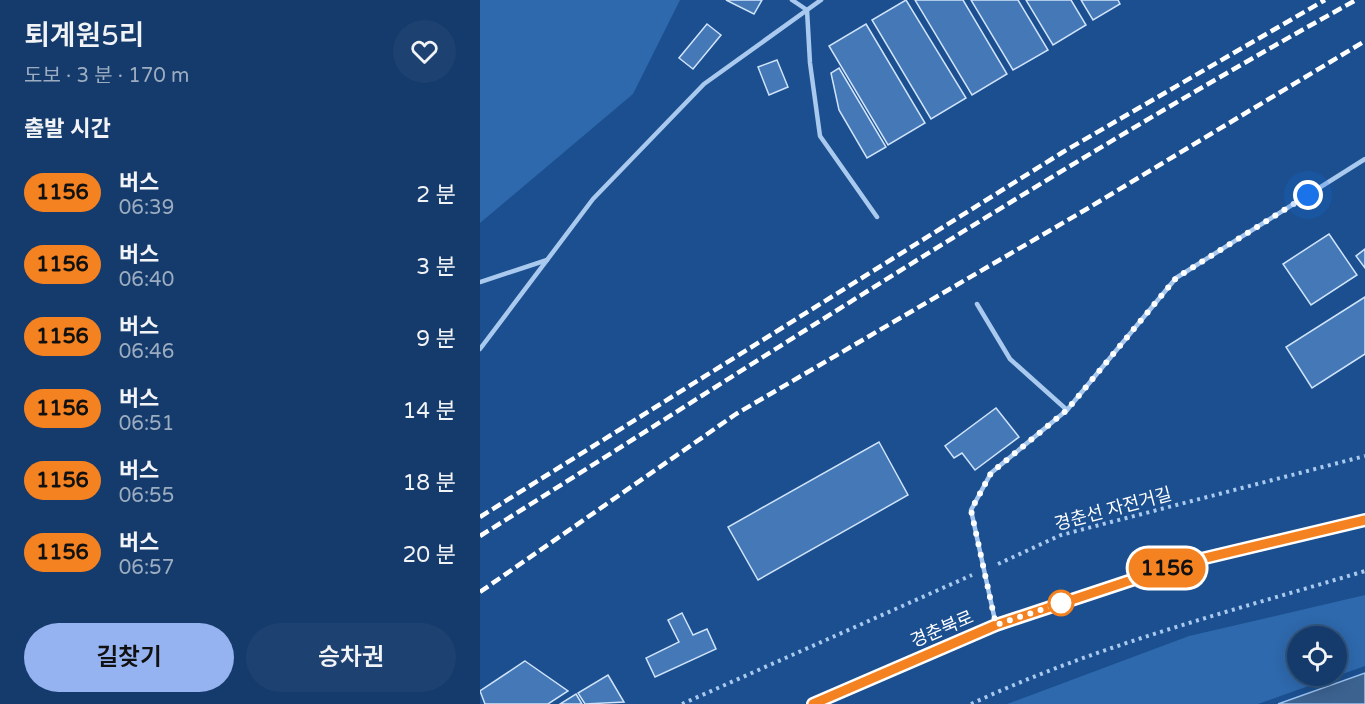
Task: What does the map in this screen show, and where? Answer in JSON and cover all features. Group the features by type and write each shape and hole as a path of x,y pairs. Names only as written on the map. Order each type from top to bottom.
{"street":[{"name":"경춘북로","path":"813,704 996,625 1180,564 1365,520"}],"lane":[{"path":"792,0 807,10"},
{"path":"480,348 593,199 705,84 821,0"},
{"path":"807,10 810,63 820,136 878,217"},
{"path":"996,625 971,510 991,473 1067,410 1176,278 1365,159"},
{"path":"480,282 547,260"},
{"path":"977,304 1010,359 1067,410"}],"path":[{"name":"경춘선 자전거길","path":"682,704 1061,535 1365,456"},
{"path":"971,704 1017,682 1127,643 1200,619 1365,571"}],"shaded area":[{"path":"480,0 680,0 633,94 480,223"},
{"path":"1365,595 1365,666 1347,672 1347,626 1287,626 1287,686 1309,686 1258,704 1007,704 1189,636"},
{"path":"1365,673 1365,704 1278,704 1329,686 1347,686 1347,679"}],"building":[{"path":"726,0 762,0 754,14"},
{"path":"906,0 966,98 931,119 872,20"},
{"path":"915,0 963,0 1007,74 972,95"},
{"path":"971,0 1018,0 1048,50 1013,70"},
{"path":"1026,0 1071,0 1086,25 1053,45"},
{"path":"1081,0 1118,0 1120,4 1093,20"},
{"path":"707,24 721,35 693,69 679,58"},
{"path":"866,24 925,123 888,145 829,46"},
{"path":"777,60 788,87 769,95 758,67"},
{"path":"839,68 886,147 867,158 839,110 831,73"},
{"path":"1329,234 1357,275 1311,305 1283,264"},
{"path":"1365,249 1365,268 1356,256"},
{"path":"1365,297 1365,354 1312,388 1286,347"},
{"path":"996,408 1019,437 975,470 962,453 954,458 945,446"},
{"path":"879,442 908,495 758,580 728,527"},
{"path":"682,613 693,635 707,629 716,649 655,677 646,658 679,642 668,620"},
{"path":"525,661 568,691 548,704 485,704 480,691"},
{"path":"608,675 624,702 585,704 578,693"},
{"path":"576,694 582,704 560,704"}],"railway":[{"path":"480,517 1063,152 1325,0"},
{"path":"480,536 1024,194 1244,63 1356,0"},
{"path":"480,592 736,414 1085,210 1365,41"}],"bus line":[{"name":"1156","path":"813,704 996,625 1180,564 1365,520"}],"route":[{"path":"1061,603 996,625 971,510 991,473 1067,410 1176,278 1308,195"}]}
